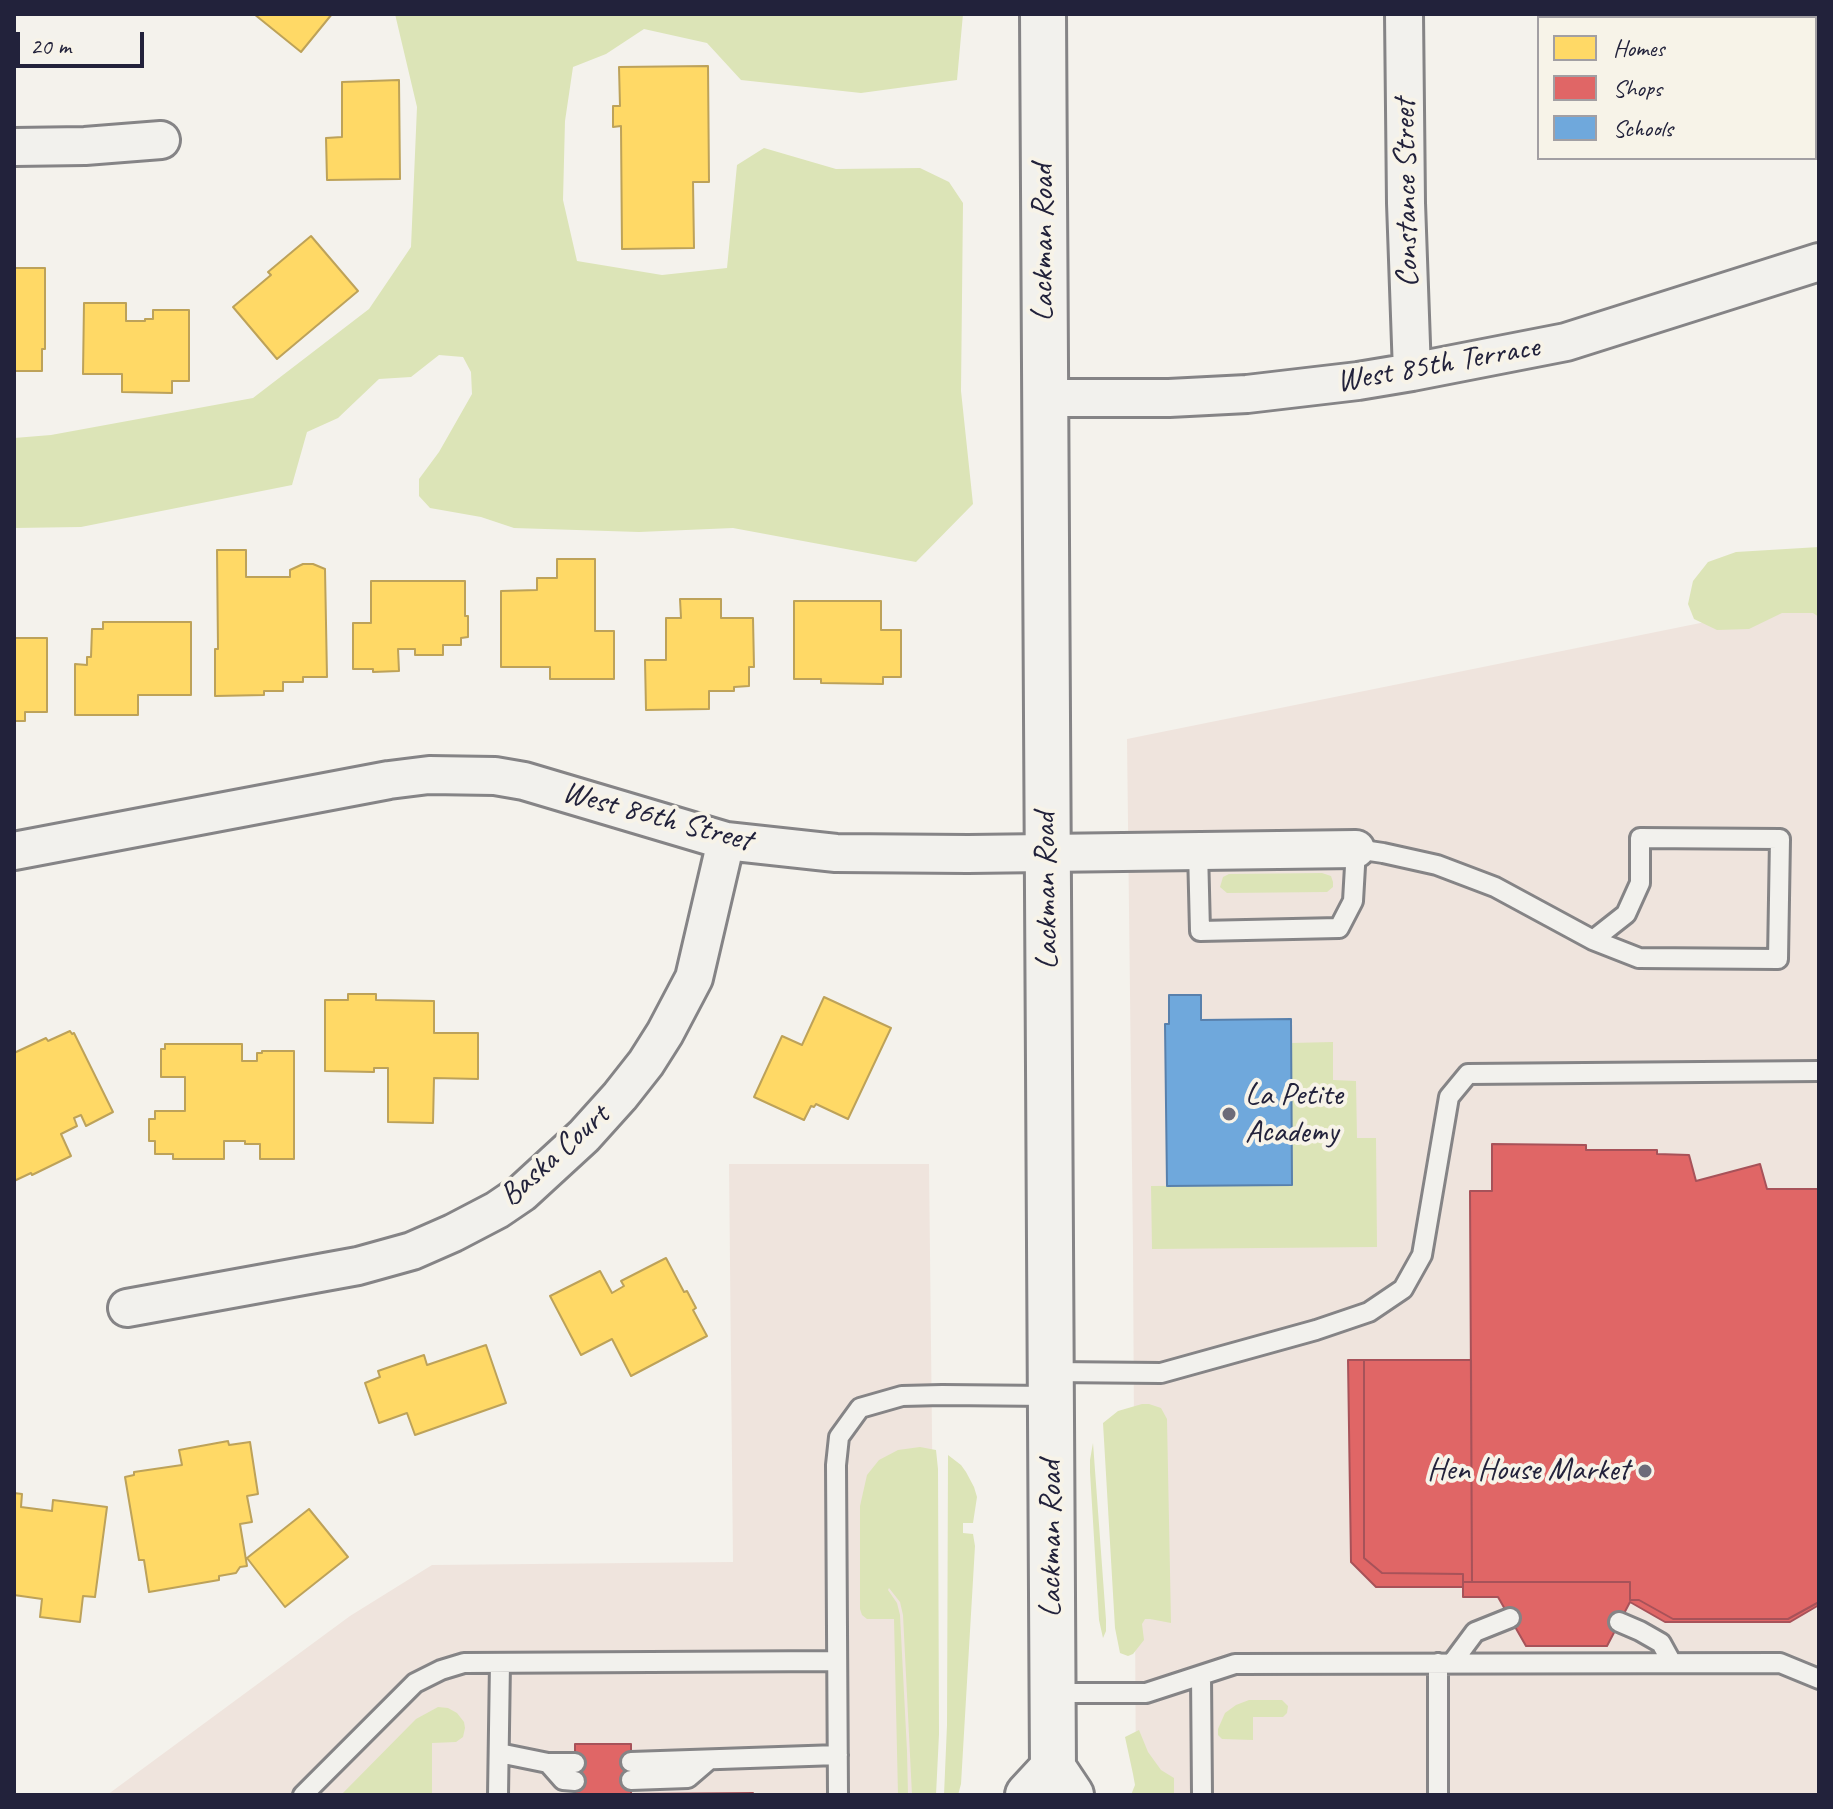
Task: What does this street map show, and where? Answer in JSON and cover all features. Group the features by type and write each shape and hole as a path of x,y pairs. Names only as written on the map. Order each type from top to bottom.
{"main road":[{"name":"Lackman Road","path":"1043,14 1053,1693 1050,1786"}],"street":[{"name":"Constance Street","path":"1404,14 1412,372"},
{"path":"14,147 161,140"},
{"name":"West 85th Terrace","path":"1044,398 1169,398 1247,394 1412,372 1566,342 1819,262"},
{"name":"West 86th Street","path":"14,851 429,775 495,776 524,781 726,841 836,853 1356,849"},
{"name":"Baska Court","path":"127,1308 358,1266 412,1251 497,1210 522,1193 584,1136 620,1096 665,1033 694,978 726,841"}],"lane":[{"path":"1198,850 1200,931 1339,928 1353,901 1356,849 1437,865 1495,887 1593,940 1639,958 1778,959 1780,839 1640,838 1640,883 1626,914 1593,940"},
{"path":"838,1795 836,1465 839,1437 860,1408 902,1396 942,1395 1161,1373 1369,1312 1403,1289 1422,1255 1449,1097 1468,1074 1819,1071"},
{"path":"1438,1795 1445,1663 1475,1632 1510,1618"},
{"path":"1619,1622 1661,1643 1672,1663"},
{"path":"303,1795 415,1683 464,1663 837,1661"},
{"path":"498,1795 500,1663"},
{"path":"1053,1693 1146,1693 1235,1664 1780,1663 1819,1679"},
{"path":"1201,1675 1202,1795"},
{"path":"499,1753 575,1772"},
{"path":"631,1771 709,1760 838,1755"}],"shaded area":[{"path":"1819,599 1819,1795 1136,1795 1127,739"},
{"path":"729,1164 929,1164 936,1795 107,1795 350,1616 432,1565 733,1562"}],"green space":[{"path":"395,14 963,14 957,80 861,93 741,80 707,43 644,29 606,54 573,67 565,121 563,200 577,261 662,275 727,268 737,165 764,148 836,169 920,168 949,182 963,203 961,391 973,504 916,562 733,528 639,532 514,528 481,517 430,508 419,496 419,479 439,452 472,394 471,372 463,357 439,355 411,377 379,379 338,418 307,432 292,485 81,527 14,528 14,438 51,435 253,398 369,309 411,247 417,107"},
{"path":"1819,547 1819,617 1813,613 1782,613 1749,629 1717,630 1694,619 1688,604 1693,581 1708,562 1736,552"},
{"path":"1322,873 1331,876 1333,882 1333,887 1327,892 1227,893 1220,887 1223,877 1229,874"},
{"path":"1333,1042 1333,1080 1356,1081 1357,1138 1376,1138 1377,1247 1152,1249 1151,1186 1292,1185 1291,1043"},
{"path":"1142,1404 1161,1408 1167,1419 1171,1623 1145,1619 1142,1624 1144,1640 1128,1656 1120,1653 1115,1628 1103,1423 1118,1411"},
{"path":"1093,1443 1106,1620 1103,1638 1099,1620 1090,1472"},
{"path":"920,1447 936,1450 938,1469 939,1734 936,1795 912,1795 903,1615 900,1602 889,1588 900,1615 907,1751 908,1795 898,1795 894,1619 867,1619 860,1609 860,1506 867,1475 879,1460 898,1450"},
{"path":"948,1455 966,1472 977,1497 973,1523 963,1523 963,1533 973,1534 975,1546 958,1795 944,1795"},
{"path":"1249,1700 1282,1700 1288,1706 1287,1713 1283,1717 1253,1717 1253,1740 1222,1739 1218,1729 1225,1713"},
{"path":"438,1707 457,1713 465,1728 463,1737 456,1742 432,1743 432,1795 341,1795 416,1719"},
{"path":"1139,1730 1148,1752 1161,1770 1174,1778 1174,1795 1131,1795 1135,1785 1125,1737"}],"building: Homes":[{"path":"254,14 332,14 301,52"},
{"path":"708,66 709,182 693,182 694,248 622,249 621,126 613,127 613,106 620,106 619,67"},
{"path":"399,80 400,179 327,180 326,138 342,137 342,82"},
{"path":"311,236 358,291 277,359 233,307"},
{"path":"14,268 45,268 42,371 14,371"},
{"path":"84,303 126,303 126,321 153,319 153,310 189,310 189,381 172,381 172,393 122,392 122,374 83,374"},
{"path":"217,550 246,550 246,577 290,577 290,570 303,564 325,569 327,677 303,677 303,682 283,682 283,691 264,691 264,695 215,696"},
{"path":"557,559 595,559 595,631 614,631 614,679 550,679 550,667 501,667 501,591 537,590 537,578 557,578"},
{"path":"371,581 465,581 468,637 461,638 461,645 443,645 443,655 415,655 415,649 398,649 399,671 353,669 353,623 371,623"},
{"path":"680,599 721,599 721,618 753,618 754,667 749,667 749,686 734,687 734,691 709,691 709,709 646,710 645,660 666,660 666,618 681,618"},
{"path":"794,601 881,601 881,630 901,630 901,677 883,677 883,684 821,683 821,679 794,679"},
{"path":"103,622 191,622 191,695 138,695 138,715 75,715 75,664 87,665 87,657 91,657 92,629 103,629"},
{"path":"14,638 47,638 47,712 25,712 25,721 14,721"},
{"path":"348,994 376,994 376,1000 434,1001 434,1033 478,1033 478,1079 434,1078 433,1123 388,1122 388,1068 374,1068 374,1072 325,1071 325,1000 348,1000"},
{"path":"824,997 891,1028 848,1119 816,1104 811,1106 804,1120 754,1097 782,1036 802,1045"},
{"path":"70,1031 74,1033 113,1112 86,1126 81,1115 74,1118 77,1126 61,1134 71,1156 14,1181 14,1053"},
{"path":"165,1044 242,1044 242,1061 257,1061 257,1053 262,1051 294,1051 294,1159 260,1159 260,1144 245,1144 245,1141 224,1141 224,1159 173,1159 173,1154 155,1154 155,1141 149,1141 149,1119 155,1119 155,1111 185,1111 185,1077 161,1077 161,1049 165,1049"},
{"path":"666,1258 696,1308 693,1310 707,1336 631,1376 612,1339 581,1355 550,1296 600,1271 612,1293 624,1286 621,1281"},
{"path":"486,1345 506,1403 415,1435 407,1413 379,1423 365,1383 380,1377 378,1371 424,1355 427,1365"},
{"path":"228,1441 229,1445 250,1442 258,1494 247,1496 252,1522 240,1524 247,1566 240,1567 236,1573 219,1576 219,1580 149,1592 144,1560 139,1560 125,1477 134,1475 134,1472 182,1465 179,1450"},
{"path":"14,1493 22,1494 21,1507 52,1511 53,1500 107,1507 95,1597 83,1596 80,1622 40,1617 42,1599 14,1595"},
{"path":"309,1509 348,1557 285,1607 247,1558"}],"building: Shops":[{"name":"Hen House Market","path":"1492,1144 1586,1145 1586,1150 1657,1150 1657,1154 1689,1155 1696,1181 1760,1164 1767,1189 1819,1189 1819,1602 1788,1619 1673,1619 1639,1600 1630,1600 1630,1582 1472,1582 1470,1191 1492,1191"},
{"path":"1348,1360 1364,1360 1364,1558 1382,1573 1463,1574 1463,1587 1376,1587 1351,1562"},
{"path":"1364,1360 1471,1360 1472,1582 1463,1582 1463,1574 1382,1573 1364,1558"},
{"path":"1463,1582 1630,1582 1630,1600 1639,1600 1673,1619 1788,1619 1819,1602 1819,1605 1790,1622 1665,1622 1630,1602 1607,1646 1526,1646 1498,1597 1463,1597"},
{"path":"575,1744 631,1744 631,1794 575,1795"},
{"path":"631,1794 753,1795 551,1795"}],"building: Schools":[{"name":"La Petite Academy","path":"1169,995 1201,995 1201,1020 1291,1019 1292,1185 1167,1186 1165,1024 1169,1024"}],"place":[{"name":"La Petite Academy","path":"1229,1114"},
{"name":"Hen House Market","path":"1645,1471"}]}
